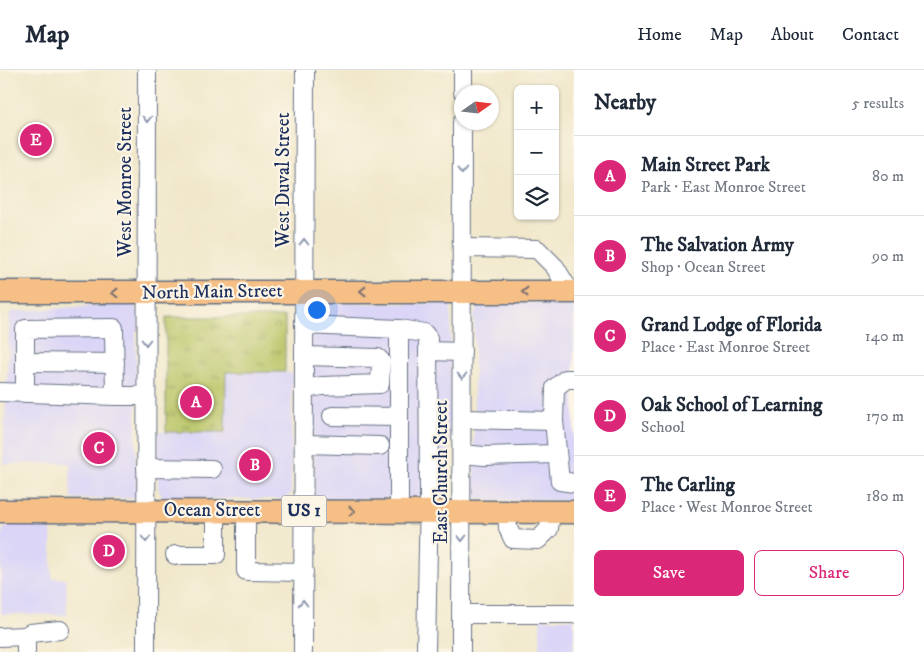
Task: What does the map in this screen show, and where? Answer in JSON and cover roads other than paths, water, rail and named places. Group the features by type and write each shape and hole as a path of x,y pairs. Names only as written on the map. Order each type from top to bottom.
{"main road":[{"name":"North Main Street","path":"0,292 572,292"},
{"name":"Ocean Street","path":"0,511 574,512"}],"street":[{"name":"West Monroe Street","path":"146,652 147,70"},
{"name":"West Duval Street","path":"303,652 304,70"},
{"path":"462,85 463,70"},
{"name":"East Church Street","path":"462,130 462,652"},
{"path":"462,248 537,249 555,267 572,292"},
{"path":"304,325 399,329 424,333 428,338 429,494 427,512 426,652"},
{"path":"24,392 25,329 114,328 115,396"},
{"path":"399,329 399,511"},
{"path":"428,351 462,352"},
{"path":"304,356 378,358 381,361 380,384 322,386 304,390"},
{"path":"25,362 115,363"},
{"path":"574,379 566,379 555,388 554,422 560,482 574,484"},
{"path":"0,392 146,396"},
{"path":"332,416 398,417"},
{"path":"462,419 554,422"},
{"path":"304,444 380,446"},
{"path":"462,454 484,456 556,454"},
{"path":"146,468 212,469"},
{"path":"176,555 216,556 216,510"},
{"path":"246,511 246,571 304,572"},
{"path":"462,614 574,614"},
{"path":"0,637 26,644 34,630 60,630"}],"place":[{"name":"The Carling","path":"36,140"},
{"name":"Main Street Park","path":"196,402"},
{"name":"Grand Lodge of Florida","path":"99,448"},
{"name":"The Salvation Army","path":"255,465"},
{"name":"Oak School of Learning","path":"109,551"}]}
